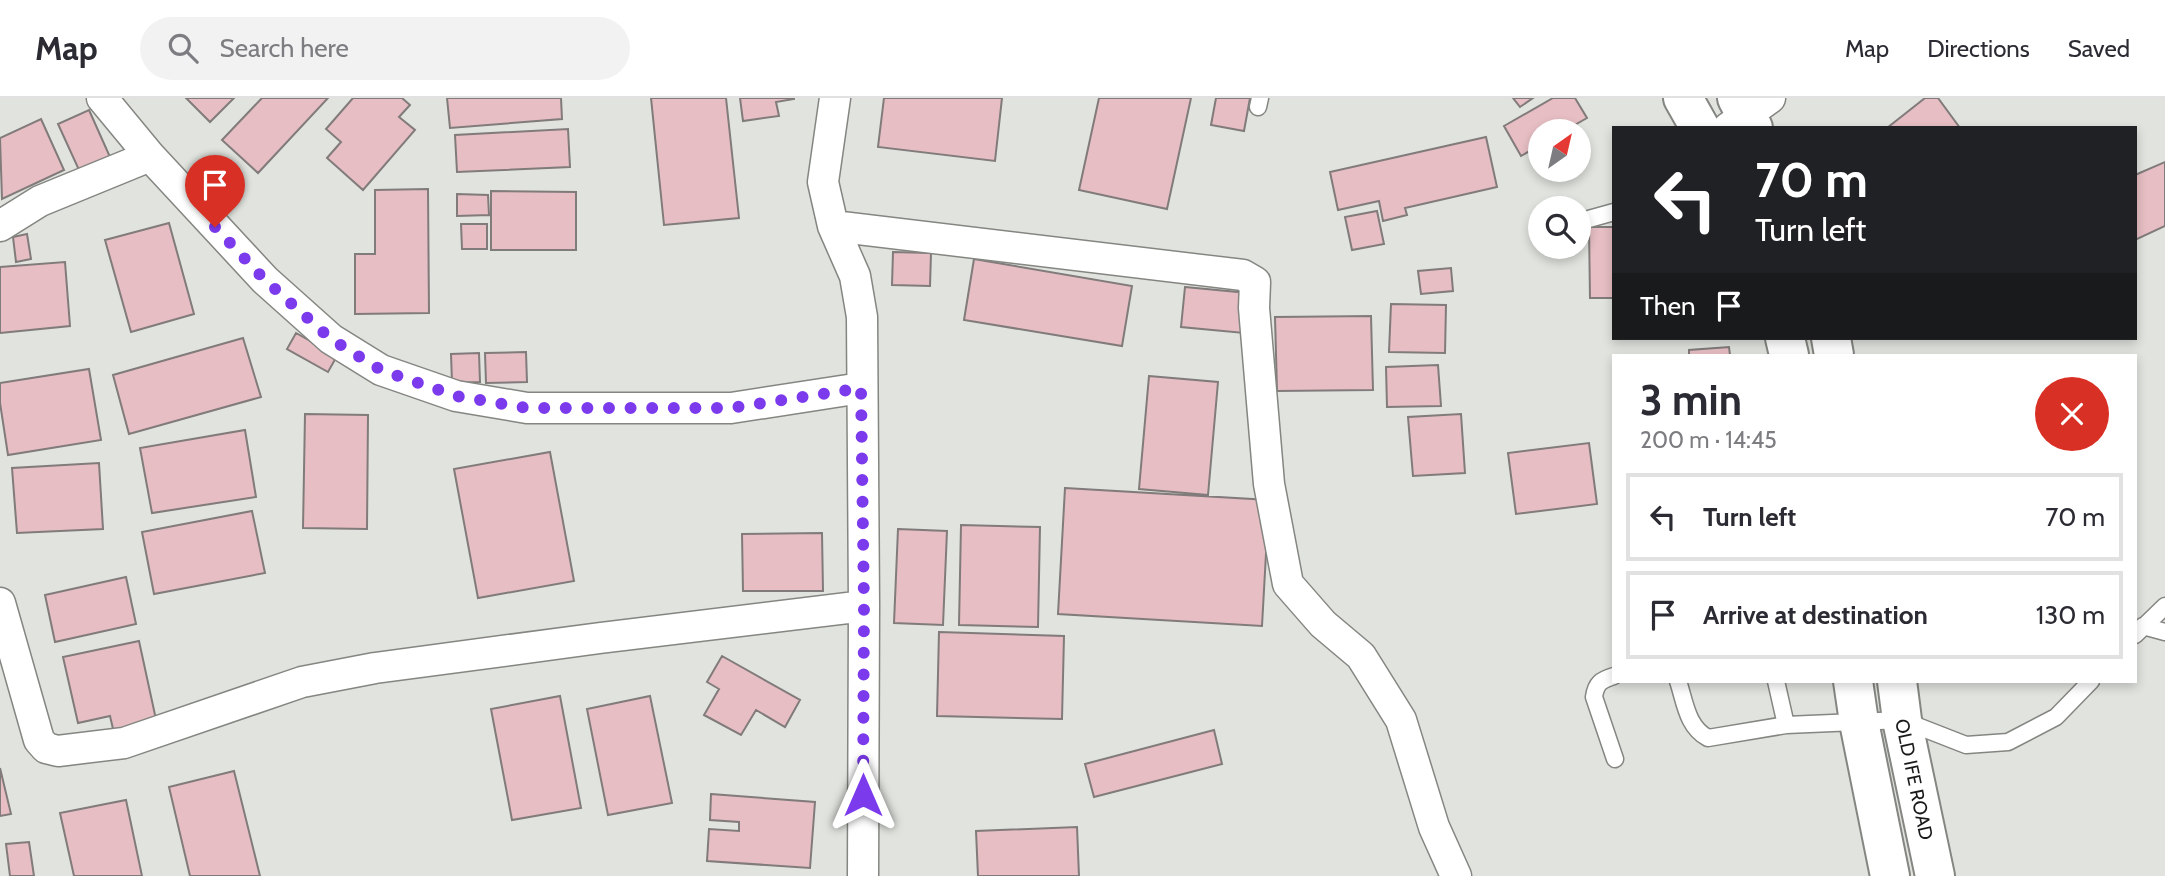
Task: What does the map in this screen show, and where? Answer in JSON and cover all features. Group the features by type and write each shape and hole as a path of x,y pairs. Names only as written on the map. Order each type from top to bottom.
{"main road":[{"path":"1683,98 1699,126"},
{"path":"1853,683 1890,876"},
{"name":"OLD IFE ROAD","path":"1898,683 1902,720 1935,876"}],"street":[{"path":"102,98 150,156 265,280 331,339 381,370 456,396 527,408 731,408 861,388"},
{"path":"835,98 823,182 833,226 855,276 862,317 863,876"},
{"path":"0,226 40,201 150,156"},
{"path":"833,226 1243,275 1255,282 1254,308 1269,484 1288,583 1323,624 1361,656 1401,720 1434,827 1456,876"},
{"path":"0,603 39,740 46,748 58,751 124,743 302,682 374,668 864,606"}],"lane":[{"path":"1591,218 1612,213"},
{"path":"2139,631 2165,606"},
{"path":"2139,631 2165,632"},
{"path":"1612,677 1602,680 1596,686 1594,696 1615,759"},
{"path":"1679,683 1691,723 1699,733 1708,738 1786,725 1902,720 1966,745 2008,742 2056,717 2089,683"},
{"path":"1776,683 1786,725"}],"building":[{"path":"186,98 234,98 210,122"},
{"path":"262,98 328,98 258,173 222,140"},
{"path":"353,98 402,98 410,105 399,117 415,130 363,190 327,158 341,142 326,129"},
{"path":"447,98 561,98 562,119 450,128"},
{"path":"651,98 726,98 739,218 664,225"},
{"path":"740,98 794,99 776,102 779,116 743,121"},
{"path":"884,98 1002,98 995,161 878,147"},
{"path":"1099,98 1191,98 1167,209 1079,190"},
{"path":"1216,98 1250,98 1244,131 1211,125"},
{"path":"1513,98 1533,98 1520,107"},
{"path":"1553,98 1575,98 1587,118 1528,119 1528,152 1521,156 1504,126"},
{"path":"1925,98 1938,98 1959,126 1890,126"},
{"path":"89,110 110,157 79,170 58,124"},
{"path":"41,119 64,170 2,199 0,138"},
{"path":"568,129 570,167 457,172 455,135"},
{"path":"1486,137 1497,187 1405,208 1407,215 1383,221 1379,201 1338,210 1330,172"},
{"path":"2165,162 2165,226 2137,239 2137,174"},
{"path":"428,189 429,313 355,314 355,254 375,254 375,190"},
{"path":"491,191 576,192 576,250 491,250"},
{"path":"457,194 488,195 489,215 457,216"},
{"path":"1377,211 1384,244 1352,250 1345,217"},
{"path":"169,223 194,314 131,332 105,240"},
{"path":"461,224 487,224 487,249 462,249"},
{"path":"1591,227 1612,227 1612,298 1590,298"},
{"path":"27,234 31,259 16,262 13,237"},
{"path":"893,252 931,253 930,286 892,285"},
{"path":"974,259 1132,286 1122,346 964,320"},
{"path":"65,262 70,326 0,333 0,267"},
{"path":"1451,268 1453,291 1421,294 1418,271"},
{"path":"1185,287 1248,293 1244,333 1181,327"},
{"path":"1391,304 1446,305 1445,353 1389,352"},
{"path":"1371,316 1373,390 1277,391 1275,317"},
{"path":"296,333 337,356 328,372 287,349"},
{"path":"243,338 261,397 129,434 113,375"},
{"path":"1729,347 1730,354 1689,354 1689,350"},
{"path":"526,352 527,382 486,383 485,353"},
{"path":"479,353 480,382 452,383 451,354"},
{"path":"1438,365 1441,406 1387,407 1386,367"},
{"path":"89,369 101,440 8,455 0,403 0,383"},
{"path":"1149,376 1218,382 1208,495 1139,489"},
{"path":"305,414 368,415 367,529 303,528"},
{"path":"1461,414 1465,473 1413,476 1408,417"},
{"path":"245,430 256,497 152,513 140,448"},
{"path":"1589,443 1597,504 1516,514 1508,453"},
{"path":"550,452 574,581 478,598 454,469"},
{"path":"99,463 103,529 17,533 12,468"},
{"path":"1065,488 1269,500 1262,626 1058,614"},
{"path":"252,511 265,573 154,594 142,532"},
{"path":"961,525 1040,527 1038,627 959,625"},
{"path":"898,529 947,531 943,625 894,623"},
{"path":"822,533 823,591 743,591 742,534"},
{"path":"126,577 136,624 55,642 45,595"},
{"path":"939,632 1064,636 1062,719 937,716"},
{"path":"139,641 157,724 114,733 110,716 78,723 63,657"},
{"path":"722,656 800,700 785,727 756,710 741,735 704,715 719,689 707,682"},
{"path":"560,696 581,808 512,820 491,709"},
{"path":"650,696 672,803 608,815 587,709"},
{"path":"1214,730 1222,764 1094,797 1085,764"},
{"path":"0,768 11,814 0,816"},
{"path":"234,771 260,876 190,876 169,787"},
{"path":"711,794 815,802 810,868 707,861 709,829 739,831 739,822 710,820"},
{"path":"126,800 142,876 74,876 60,813"},
{"path":"1077,827 1079,876 978,876 976,831"},
{"path":"29,842 34,876 10,876 6,844"}],"route":[{"path":"215,227 265,280 331,339 381,370 456,396 527,408 731,408 861,388 863,795"}]}
